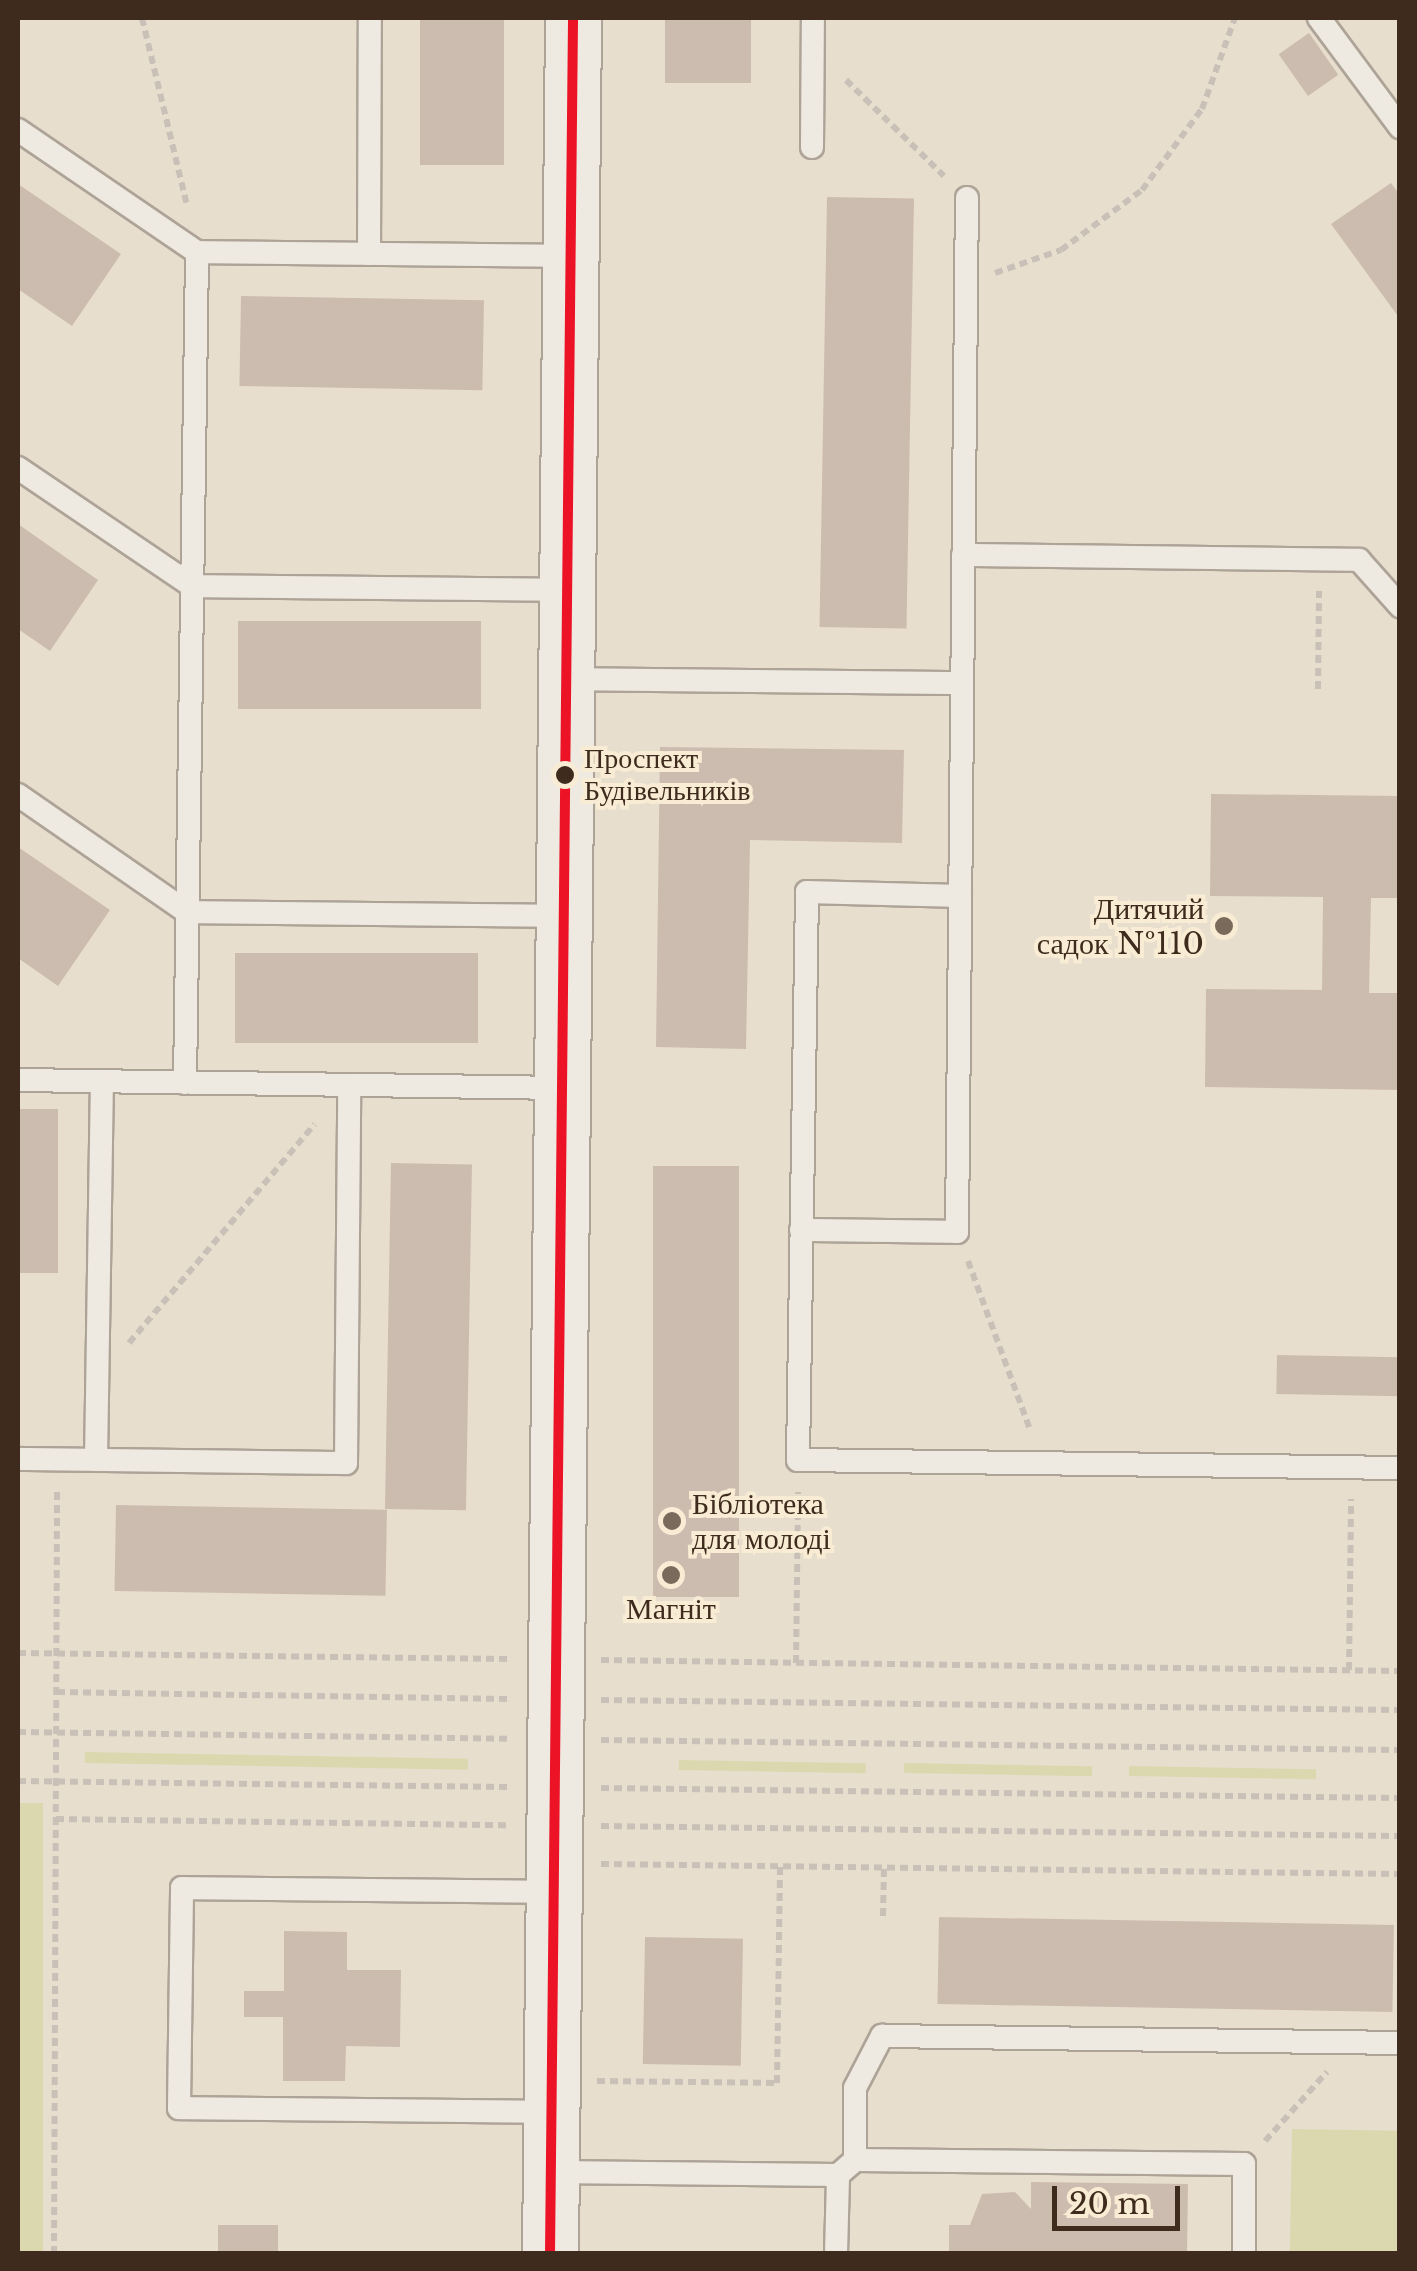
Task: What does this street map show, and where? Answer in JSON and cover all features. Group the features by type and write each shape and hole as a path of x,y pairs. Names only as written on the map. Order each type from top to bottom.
{"street":[{"path":"550,2254 551,2112 576,1878 562,1088 572,18"}],"lane":[{"path":"369,254 370,18"},
{"path":"812,147 813,18"},
{"path":"1319,18 1400,127"},
{"path":"18,130 197,252 570,256"},
{"path":"801,1230 957,1232 966,198"},
{"path":"185,1083 197,252"},
{"path":"18,468 192,586 567,590"},
{"path":"963,556 1360,560 1400,606"},
{"path":"566,679 962,683"},
{"path":"18,795 187,912 564,916"},
{"path":"960,896 807,892 798,1460 1400,1468"},
{"path":"18,1080 562,1088"},
{"path":"96,1460 102,1082"},
{"path":"18,1459 346,1463 348,1085"},
{"path":"551,2112 179,2108 182,1888 576,1878"},
{"path":"836,2254 856,2088 882,2036 1400,2042"},
{"path":"551,2172 1244,2164 1244,2254"}],"path":[{"path":"142,18 197,252"},
{"path":"966,284 1061,250 1142,190 1202,108 1235,18"},
{"path":"812,48 966,198"},
{"path":"1318,689 1320,560"},
{"path":"97,1380 348,1085"},
{"path":"957,1232 1044,1464"},
{"path":"54,2254 58,1460"},
{"path":"796,1663 798,1460"},
{"path":"1349,1670 1352,1468"},
{"path":"18,1653 509,1659"},
{"path":"600,1660 1400,1670"},
{"path":"57,1692 509,1698"},
{"path":"600,1700 1400,1710"},
{"path":"18,1732 508,1739"},
{"path":"599,1740 1400,1750"},
{"path":"18,1780 508,1787"},
{"path":"599,1788 1400,1798"},
{"path":"56,1819 507,1825"},
{"path":"598,1826 1400,1836"},
{"path":"596,2081 777,2083 780,1867"},
{"path":"576,1878 780,1867 1400,1874"},
{"path":"883,1916 884,1868"},
{"path":"1244,2164 1355,2042"}],"shaded area":[{"path":"85,1752 468,1759 468,1770 85,1763"},
{"path":"679,1760 866,1763 866,1773 679,1770"},
{"path":"904,1763 1092,1766 1092,1776 904,1773"},
{"path":"1129,1766 1316,1769 1316,1779 1129,1776"},
{"path":"18,1803 43,1803 43,2253 18,2253"},
{"path":"1292,2129 1399,2131 1397,2254 1290,2254"}],"building":[{"path":"420,18 504,18 504,165 420,165"},
{"path":"665,18 751,18 751,83 665,83"},
{"path":"1309,33 1338,75 1308,96 1279,54"},
{"path":"1391,183 1400,195 1400,319 1331,224"},
{"path":"18,184 121,254 72,326 18,289"},
{"path":"827,197 914,199 906,628 819,627"},
{"path":"241,296 484,300 482,390 239,386"},
{"path":"18,524 98,580 50,651 18,629"},
{"path":"238,621 481,621 481,709 238,709"},
{"path":"660,747 904,750 902,843 750,840 746,1049 656,1047"},
{"path":"1211,794 1400,796 1400,898 1371,898 1369,993 1400,993 1400,1090 1205,1087 1206,989 1322,990 1323,897 1210,896"},
{"path":"18,847 110,910 58,986 18,958"},
{"path":"235,953 478,953 478,1043 235,1043"},
{"path":"18,1109 58,1109 58,1273 18,1273"},
{"path":"391,1163 472,1164 466,1510 385,1509"},
{"path":"653,1166 739,1166 739,1597 653,1597"},
{"path":"1277,1355 1400,1357 1399,1396 1276,1394"},
{"path":"116,1505 387,1510 385,1596 114,1591"},
{"path":"939,1917 1394,1925 1392,2012 937,2004"},
{"path":"284,1931 347,1932 347,1970 401,1970 400,2047 346,2046 345,2081 283,2081 283,2017 244,2017 244,1991 284,1991"},
{"path":"645,1937 743,1939 741,2066 643,2064"},
{"path":"1031,2182 1188,2184 1187,2254 949,2254 949,2225 970,2225 982,2194 1015,2192 1031,2209"},
{"path":"218,2225 278,2225 278,2254 218,2254"}],"transit line":[{"path":"550,2254 573,18"}],"place":[{"name":"Проспект Будівельників","path":"565,775"},
{"name":"Дитячий садок №110","path":"1224,926"},
{"name":"Бібліотека для молоді","path":"672,1521"},
{"name":"Магніт","path":"671,1575"}]}
